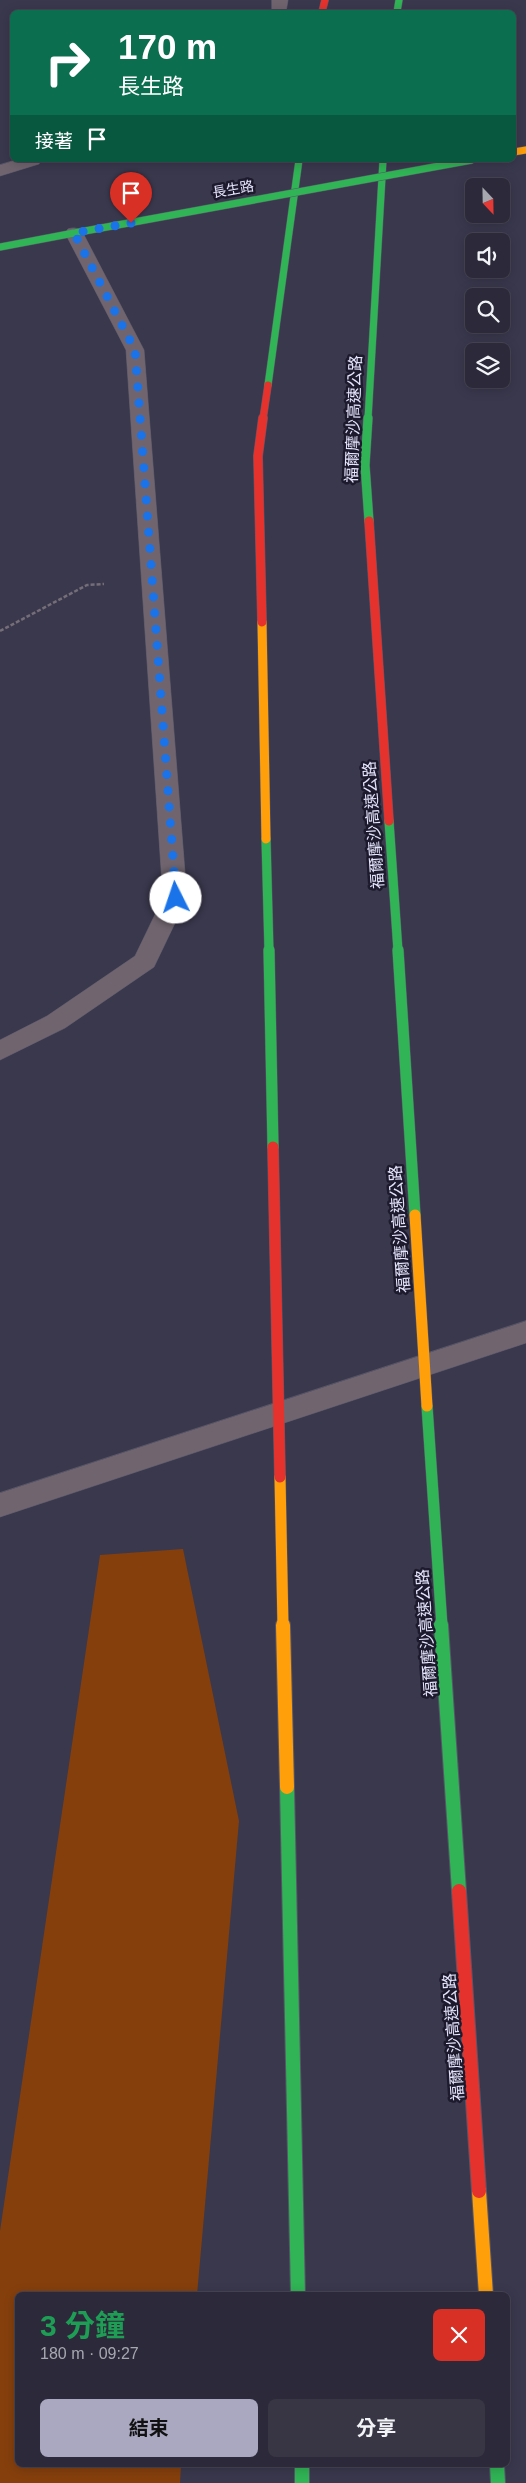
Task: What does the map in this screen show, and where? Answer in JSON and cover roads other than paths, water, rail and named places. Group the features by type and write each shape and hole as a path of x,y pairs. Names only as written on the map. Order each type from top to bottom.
{"main road":[{"path":"298,2292 258,456 299,162"},
{"name":"福爾摩沙高速公路","path":"382,162 365,465 486,2292"},
{"name":"長生路","path":"0,248 461,162"},
{"path":"302,2467 302,2483"},
{"path":"497,2467 498,2483"}],"street":[{"path":"0,171 27,162"},
{"path":"0,1051 56,1022 145,961 176,898 135,350 74,233"},
{"path":"1,1505 526,1332"}]}
